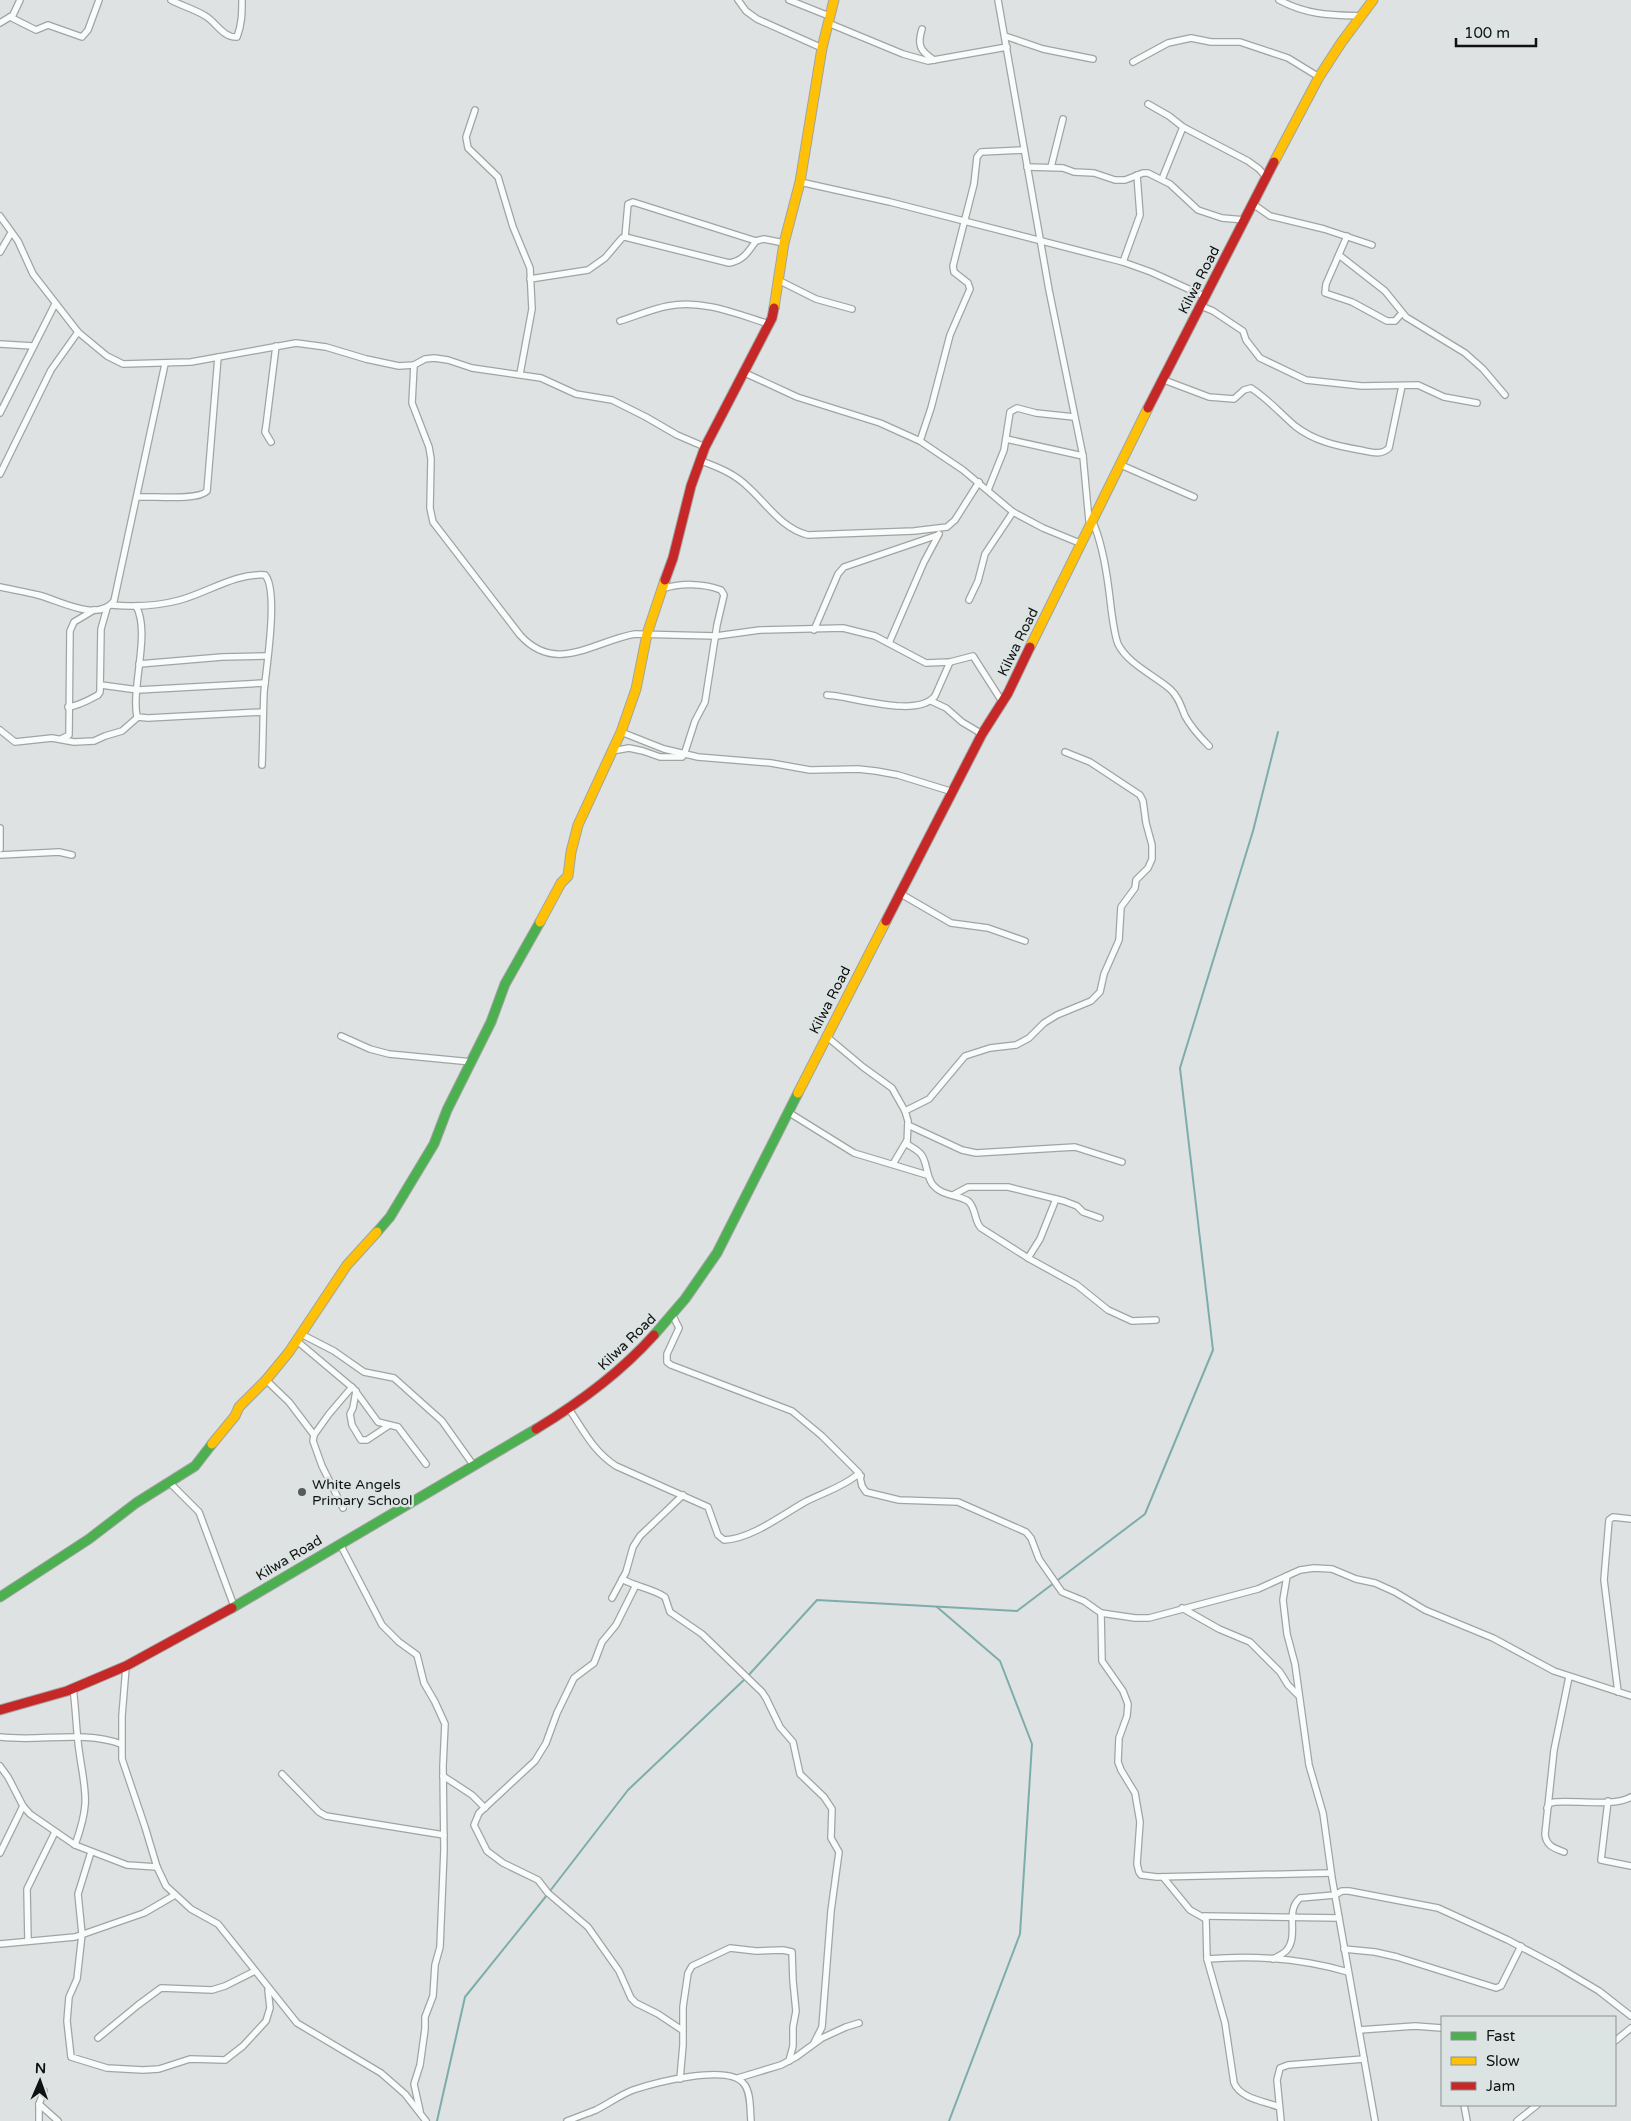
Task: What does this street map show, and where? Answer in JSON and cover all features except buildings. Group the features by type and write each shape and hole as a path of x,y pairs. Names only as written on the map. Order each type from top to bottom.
{"main road":[{"path":"0,1597 89,1539 136,1503 195,1466 235,1416 239,1407 266,1380 299,1337 347,1265 390,1217 434,1144 447,1110 491,1022 505,984 561,882 568,876 571,852 579,824 621,732 636,689 647,634 677,542 691,486 705,447 772,318 784,243 800,182 810,128 822,48 834,0"},
{"name":"Kilwa Road","path":"0,1710 73,1688 126,1666 289,1576 569,1409 601,1386 635,1357 697,1285 717,1253 812,1068 826,1036 982,734 1002,703 1201,306 1320,77 1373,0"}],"street":[{"path":"0,23 16,11 20,0"},
{"path":"10,17 36,30 48,25 82,37 88,30 99,0"},
{"path":"171,0 207,17 227,35 234,38 237,37 240,31 243,15 242,0"},
{"path":"738,0 746,11 757,19 822,48"},
{"path":"789,0 903,54 928,61 1007,47"},
{"path":"998,0 1027,167 1083,456 1091,523 1098,534 1107,573 1112,618 1118,642 1123,651 1137,664 1172,690 1186,716 1209,746"},
{"path":"1279,0 1299,9 1321,14 1361,16"},
{"path":"922,29 918,42 934,60"},
{"path":"1005,36 1062,54 1093,58"},
{"path":"1133,62 1168,43 1191,38 1210,42 1240,42 1261,48 1294,61 1320,77"},
{"path":"1148,104 1169,116 1183,127 1248,161 1267,178"},
{"path":"475,110 466,137 468,148 498,177 513,227 530,268 532,308 520,374"},
{"path":"1051,166 1063,119"},
{"path":"1162,179 1183,127"},
{"path":"920,441 931,408 950,335 970,289 968,283 954,272 953,266 974,184 978,154 1024,150"},
{"path":"1027,167 1051,166 1074,172 1094,173 1115,180 1126,180 1148,173 1162,179 1198,210 1222,218 1245,220"},
{"path":"1123,262 1140,215 1137,175"},
{"path":"800,182 1123,262 1151,272 1206,297"},
{"path":"626,237 627,209 628,204 633,202 756,241 764,240 784,243"},
{"path":"1254,204 1270,216 1347,236 1372,245"},
{"path":"0,216 22,247 33,274 78,332 107,356 123,364 165,364 218,358 276,346 308,343 383,363 414,366 434,358 448,360 472,368 542,378 576,394 612,400 705,447"},
{"path":"0,252 12,233"},
{"path":"1347,236 1326,284 1326,294 1344,299 1387,321 1395,321 1402,313"},
{"path":"530,279 588,270 605,258 622,238 626,237 729,263 738,262 744,258 756,241"},
{"path":"1339,256 1385,291 1402,313 1465,354 1483,369 1505,396"},
{"path":"778,280 816,299 852,309"},
{"path":"0,413 55,304"},
{"path":"620,321 666,306 700,304 769,324"},
{"path":"1201,306 1213,311 1243,331 1246,340 1260,358 1306,380 1362,386 1418,386 1444,398 1477,403"},
{"path":"0,474 51,370 78,332"},
{"path":"0,344 34,346"},
{"path":"271,442 265,432 276,346"},
{"path":"138,496 191,496 202,495 207,491 218,358"},
{"path":"68,707 79,706 87,699 98,695 101,685 102,630 109,607 116,595 165,364"},
{"path":"414,366 412,403 429,447 431,459 430,508 432,522 520,635 535,649 551,655 590,649 623,636 647,634 716,636 760,630 843,628 875,636 926,663 950,662 970,656 976,657 1002,703"},
{"path":"745,373 797,397 880,423 920,441 979,482 1013,512 1043,528 1082,544"},
{"path":"1164,380 1183,389 1209,397 1234,399 1244,390 1251,388 1275,406 1297,427 1321,440 1345,448 1380,453 1389,448 1402,386"},
{"path":"988,490 1000,462 1010,412 1017,408 1036,413 1074,417"},
{"path":"1006,439 1083,456"},
{"path":"701,461 724,470 748,486 773,514 799,533 821,536 947,527"},
{"path":"1121,464 1194,497"},
{"path":"889,643 924,562 938,535 954,520 979,482"},
{"path":"969,600 978,581 985,554 1013,512"},
{"path":"814,630 838,574 844,567 938,535"},
{"path":"0,587 39,595 79,608 94,610 180,600 235,579 266,575 270,585 271,601 262,765"},
{"path":"662,589 679,585 705,586 721,590 724,595 705,702 695,721 684,755"},
{"path":"136,606 140,618 138,717"},
{"path":"60,739 70,734 68,707 70,631 74,622 94,610"},
{"path":"139,664 222,657 267,656"},
{"path":"931,701 950,662"},
{"path":"101,685 138,690 265,683"},
{"path":"827,695 898,707 931,701 946,708 962,722 982,734"},
{"path":"0,730 15,742 52,738 81,742 96,741 122,730 138,717 162,718 264,712"},
{"path":"621,732 684,755 715,760"},
{"path":"612,751 629,748 661,758 676,756 772,763 810,770 858,769 898,775 953,792"},
{"path":"905,1111 929,1099 965,1056 990,1048 1020,1043 1029,1038 1044,1023 1057,1015 1091,1001 1100,992 1104,974 1119,940 1121,906 1135,888 1136,880 1151,864 1152,846 1146,823 1144,801 1140,795 1090,762 1065,752"},
{"path":"0,828 0,849"},
{"path":"0,855 58,852 72,855"},
{"path":"901,894 951,923 992,929 1025,941"},
{"path":"341,1036 370,1049 388,1054 472,1062"},
{"path":"826,1036 892,1088 905,1111 908,1125 906,1142 893,1164"},
{"path":"788,1112 854,1153 927,1175"},
{"path":"908,1125 956,1147 976,1152 1075,1146 1122,1162"},
{"path":"906,1142 922,1155 927,1175 937,1189 971,1204 976,1222 982,1228 1028,1258 1077,1285 1097,1303 1116,1314 1132,1321 1156,1320"},
{"path":"953,1195 966,1187 1006,1186 1074,1204 1083,1212 1100,1218"},
{"path":"1028,1258 1040,1239 1056,1199"},
{"path":"672,1316 679,1328 667,1354 668,1363 792,1411 822,1436 861,1476 862,1486 866,1492 899,1500 958,1502 1026,1532 1032,1538 1039,1559 1059,1589 1084,1601 1101,1613 1143,1619 1182,1608 1230,1598 1270,1584 1300,1570 1314,1568 1332,1569 1395,1592 1424,1610 1481,1632 1554,1672 1631,1696"},
{"path":"299,1337 354,1389 378,1422 396,1425 426,1464"},
{"path":"299,1337 334,1351 364,1372 394,1378 442,1421 474,1466"},
{"path":"266,1380 289,1402 314,1435"},
{"path":"354,1389 353,1408 350,1414 352,1425 361,1440 368,1440 390,1425"},
{"path":"342,1508 314,1446 314,1435 332,1409 354,1389"},
{"path":"569,1409 597,1452 606,1459 616,1466 708,1507 718,1535 724,1540 772,1523 804,1503 835,1490 857,1475 861,1476"},
{"path":"170,1483 199,1512 234,1606"},
{"path":"612,1598 622,1579 633,1547 640,1536 683,1495"},
{"path":"1618,1692 1605,1591 1608,1520 1613,1517 1631,1519"},
{"path":"340,1544 382,1625 399,1642 418,1656 424,1683 444,1721 444,1835 440,1949 435,1960 434,1996 425,2017 420,2065 414,2084 420,2111"},
{"path":"1287,1576 1283,1600 1287,1634 1295,1664 1309,1765 1323,1813 1331,1873 1375,2121"},
{"path":"622,1579 636,1585 651,1588 665,1596 670,1612 702,1634 762,1692 780,1727 793,1742 800,1774 830,1804 833,1816 831,1838 839,1852 831,1911 822,2027 814,2043"},
{"path":"636,1585 616,1625 602,1642 594,1663 574,1678 557,1713 546,1742 535,1762 485,1808 476,1818 474,1825 487,1851 503,1863 541,1883 548,1893 588,1927 619,1971 631,1998 636,2003 658,2014 682,2030"},
{"path":"1182,1608 1214,1626 1250,1642 1280,1672 1288,1685 1299,1696"},
{"path":"1101,1613 1102,1661 1123,1691 1128,1704 1127,1716 1119,1738 1118,1762 1135,1793 1140,1822 1137,1864 1139,1872 1149,1877 1331,1873"},
{"path":"126,1666 121,1744 122,1759 157,1867 166,1886 191,1909 218,1924 297,2023 381,2073 405,2094 426,2121"},
{"path":"1564,1852 1553,1848 1546,1840 1547,1808 1554,1750 1570,1677"},
{"path":"73,1688 77,1737 86,1792 85,1817 74,1845"},
{"path":"0,1737 31,1739 77,1737 111,1740 121,1744"},
{"path":"0,1766 8,1777 22,1806 30,1814 74,1845 91,1852 109,1856 127,1865 157,1867"},
{"path":"282,1774 319,1812 326,1816 444,1835"},
{"path":"443,1776 472,1795 485,1808"},
{"path":"1547,1808 1550,1803 1555,1802 1626,1800 1631,1797"},
{"path":"1608,1801 1602,1860 1631,1866"},
{"path":"0,1853 22,1806"},
{"path":"28,1942 27,1889 55,1832"},
{"path":"91,1852 78,1894 82,1934 77,1980 69,1997 67,2021 71,2056 107,2068 143,2070 159,2068 190,2059 226,2060 243,2046 266,2021 270,2008 267,1987"},
{"path":"1163,1877 1190,1910 1203,1916 1339,1918"},
{"path":"1273,1959 1289,1947 1292,1938 1292,1918 1295,1904 1300,1898 1335,1895 1342,1891 1349,1891 1438,1908 1520,1946 1599,1991 1631,2016"},
{"path":"0,1944 75,1937 144,1913 175,1894"},
{"path":"1203,1916 1207,1922 1207,1959 1225,2023 1234,2083 1242,2093 1279,2107"},
{"path":"1344,1949 1375,1952 1397,1957 1500,1988 1520,1946"},
{"path":"680,2079 682,2008 688,1973 695,1963 730,1948 792,1952 794,1959 792,1981 796,2012 792,2034 793,2046 789,2061"},
{"path":"1207,1959 1249,1957 1273,1959 1324,1964 1348,1972"},
{"path":"98,2038 161,1988 212,1990 225,1986 255,1971"},
{"path":"567,2121 634,2090 680,2079 716,2075 738,2078 789,2061 814,2043 846,2027 859,2023"},
{"path":"1359,2030 1415,2026 1441,2028"},
{"path":"1616,2040 1631,2028"},
{"path":"1281,2121 1277,2080 1278,2070 1282,2066 1364,2059"},
{"path":"738,2078 746,2086 751,2121"},
{"path":"38,2121 39,2104 44,2091"},
{"path":"39,2104 58,2121"},
{"path":"1464,2106 1466,2121"},
{"path":"1517,2121 1536,2106"}],"waterway":[{"path":"550,1891 628,1790 746,1678 817,1600 1017,1611 1145,1514 1213,1350 1180,1068 1253,831 1278,732"},
{"path":"937,1607 1000,1661 1032,1744 1020,1934 949,2121"},
{"path":"437,2121 465,1997 547,1895"}],"traffic: fast":[{"path":"377,1232 390,1217 434,1144 447,1110 491,1022 505,984 540,922"},
{"path":"654,1335 685,1299 717,1253 798,1093"},
{"path":"232,1608 536,1429"},
{"path":"0,1597 89,1539 136,1503 195,1466 212,1444"}],"traffic: slow":[{"path":"774,308 784,243 800,182 822,48 834,0"},
{"path":"1274,162 1319,77 1341,43 1373,0"},
{"path":"1030,647 1148,408"},
{"path":"540,922 561,883 568,876 571,852 578,825 621,732 636,689 647,634 665,580"},
{"path":"798,1093 886,921"},
{"path":"212,1444 235,1416 239,1407 266,1380 289,1352 347,1265 377,1232"}],"traffic: jam":[{"path":"1148,408 1274,162"},
{"path":"665,580 673,558 691,486 705,447 772,318 774,308"},
{"path":"886,921 982,734 1008,693 1030,647"},
{"path":"536,1429 568,1409 613,1375 654,1335"},
{"path":"0,1710 67,1691 126,1666 232,1608"}],"place":[{"name":"White Angels Primary School","path":"302,1492"}]}
